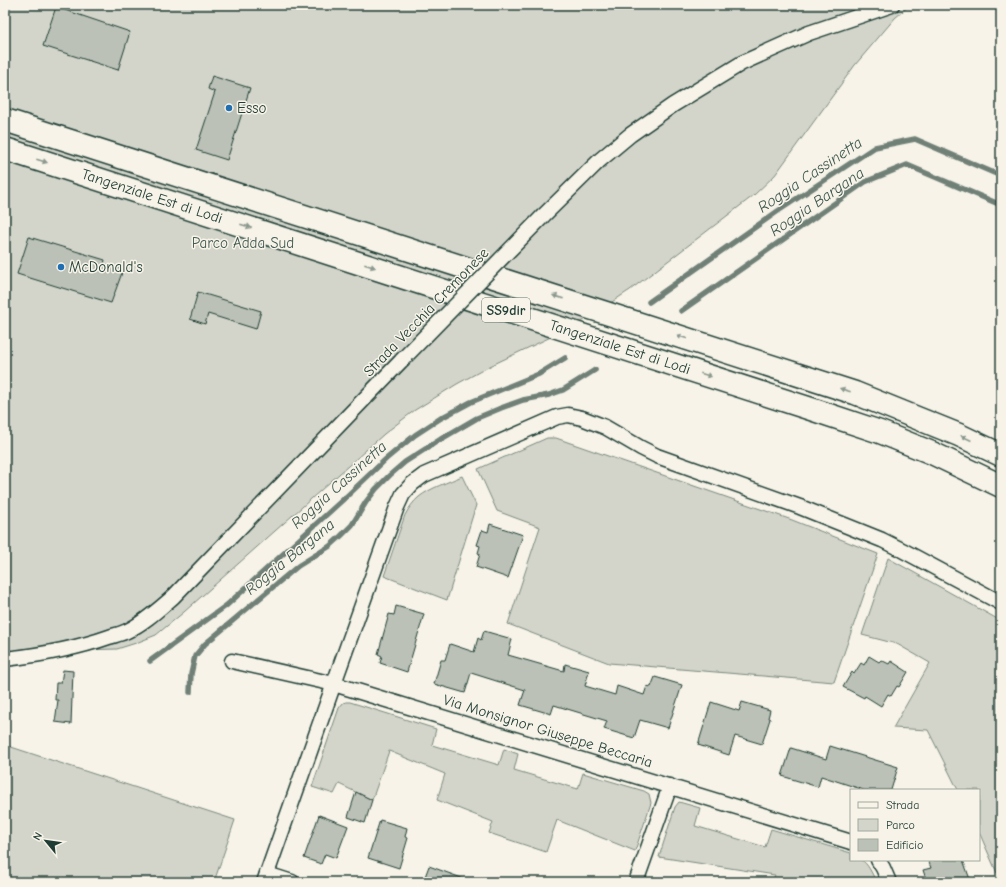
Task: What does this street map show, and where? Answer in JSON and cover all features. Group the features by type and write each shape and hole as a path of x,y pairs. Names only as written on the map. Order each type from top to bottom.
{"highway":[{"name":"Tangenziale Est di Lodi","path":"5,120 855,393 952,432 1001,455"},
{"name":"Tangenziale Est di Lodi","path":"5,149 880,432 932,453 1001,486"}],"street":[{"name":"Strada Vecchia Cremonese","path":"5,659 67,650 95,642 127,631 154,613 179,591 543,216 600,160 630,135 673,105 742,63 809,33 892,5"},
{"path":"292,882 266,878 397,507 403,494 424,474 557,417 568,414 582,418 605,427 640,448 657,456 800,507 882,540 1001,603"},
{"name":"Via Monsignor Giuseppe Beccaria","path":"232,661 334,684 850,842"},
{"path":"636,882 670,786"},
{"path":"879,861 884,868 889,882"}],"green space":[{"name":"Parco Adda Sud","path":"5,5 910,5 895,18 855,65 775,175 753,196 630,290 580,323 490,366 415,410 384,434 184,612 156,635 117,649 5,652"},
{"path":"547,438 556,438 792,520 878,554 834,682 609,663 508,624 540,527 497,511 478,469"},
{"path":"462,476 476,505 447,600 384,576 405,515 411,505 419,497 429,491"},
{"path":"888,558 1001,621 1001,871 997,873 980,834 980,789 958,789 928,730 893,728 930,663 897,644 862,635"},
{"path":"346,702 436,729 432,745 499,765 504,749 518,754 514,770 578,789 583,773 644,791 649,794 651,803 635,851 557,820 546,852 489,833 493,822 437,800 445,774 389,751 372,800 339,784 334,794 312,787 339,708"},
{"path":"5,745 235,820 214,882 5,882"},
{"path":"679,802 700,808 695,826 765,847 771,829 850,853 850,861 863,861 870,869 875,880 869,882 772,882 775,875 659,857 675,807"}],"building":[{"path":"56,7 130,32 118,70 43,46"},
{"path":"212,76 250,88 227,160 196,150 215,92 208,89"},
{"path":"29,237 105,260 104,264 123,270 111,303 17,274"},
{"path":"198,292 261,311 256,329 208,314 205,324 190,319"},
{"path":"490,524 523,535 508,578 476,567 480,554 478,553 480,546 477,545 482,530 488,532"},
{"path":"396,606 424,614 407,672 380,663 382,656 378,654 389,614 394,615"},
{"path":"484,631 512,639 508,655 564,671 565,664 589,671 585,686 615,695 617,686 644,695 647,686 651,687 655,677 682,685 668,728 640,720 634,738 604,729 607,721 554,705 551,714 520,705 525,690 471,673 465,693 434,684 441,660 445,660 450,644 474,652 478,638 481,640"},
{"path":"869,656 879,662 881,660 889,664 891,661 908,672 899,687 897,686 891,696 888,694 881,706 865,696 864,698 843,687 852,672 854,674 861,663 864,665"},
{"path":"63,670 73,671 71,724 55,722 58,700 55,700 56,683 61,683"},
{"path":"711,702 739,711 742,702 770,710 768,718 770,719 762,744 735,736 729,755 698,745"},
{"path":"830,746 898,767 891,789 861,789 821,776 818,787 782,776 791,748 826,759"},
{"path":"356,792 372,800 365,823 348,817"},
{"path":"319,815 348,826 336,858 325,854 321,864 304,858"},
{"path":"380,820 407,828 405,837 408,838 399,868 368,858"},
{"path":"928,861 963,861 971,882 927,882 923,870 931,868"},
{"path":"429,866 467,880 467,882 423,882"}],"waterway":[{"name":"Roggia Cassinetta","path":"649,302 778,211 875,147 915,139 1001,176"},
{"name":"Roggia Bargana","path":"681,311 865,182 907,165 1001,205"},
{"name":"Roggia Cassinetta","path":"150,661 227,605 386,459 415,435 441,418 471,402 539,374 565,358"},
{"name":"Roggia Bargana","path":"190,692 191,674 195,656 205,644 298,566 330,546 341,536 352,525 376,489 405,462 477,418 523,400 549,395 563,390 595,370"}],"place":[{"name":"Esso","path":"229,108"},
{"name":"McDonald's","path":"61,267"}]}
